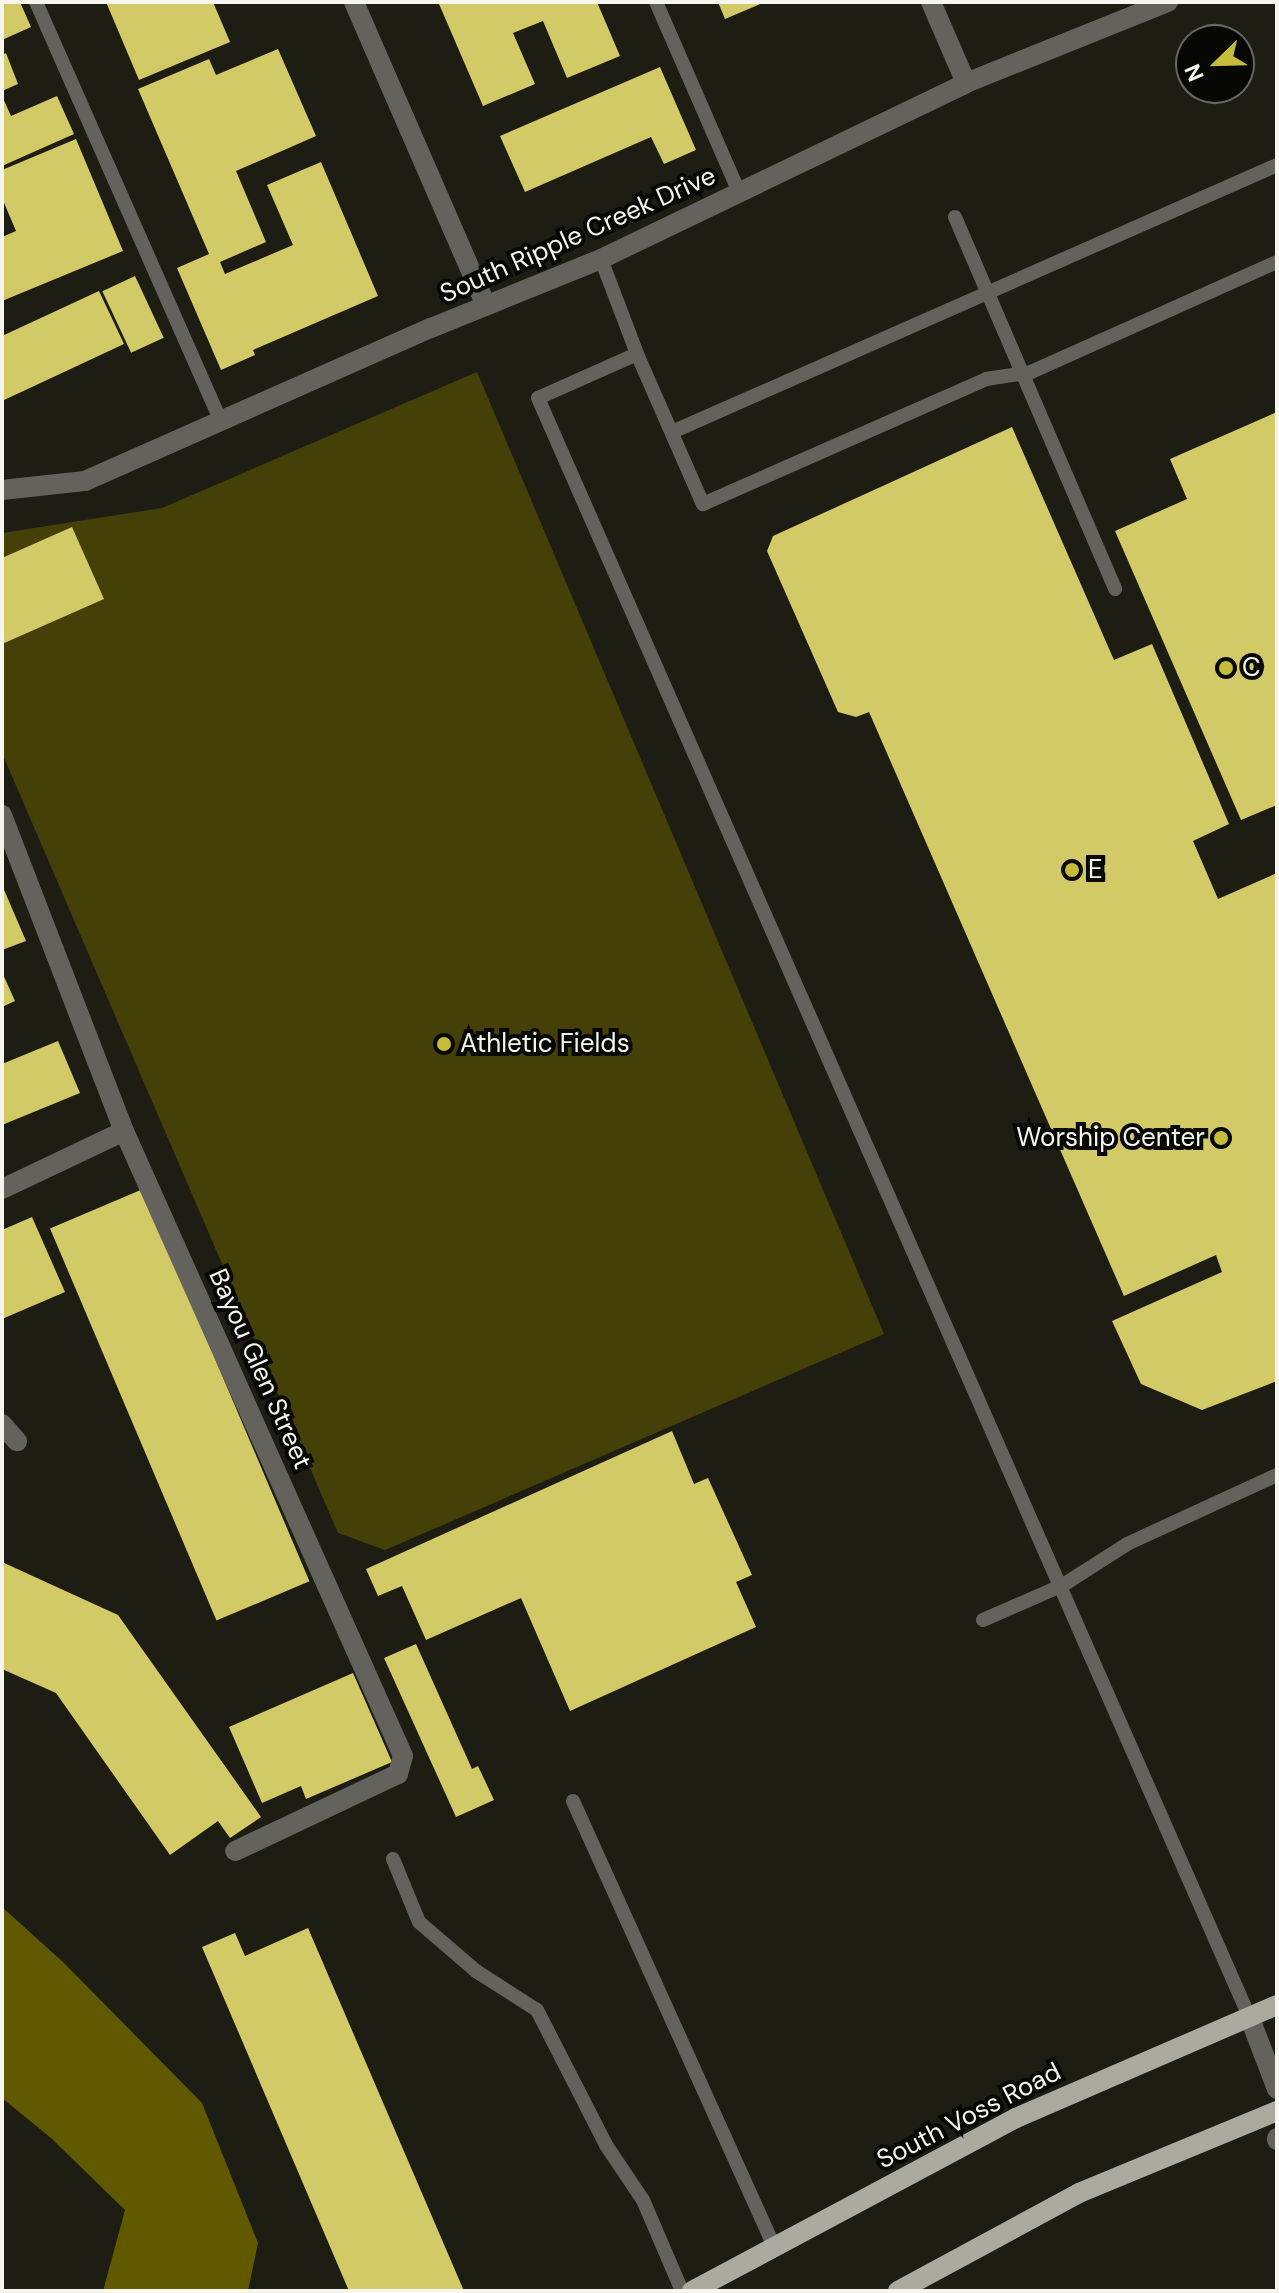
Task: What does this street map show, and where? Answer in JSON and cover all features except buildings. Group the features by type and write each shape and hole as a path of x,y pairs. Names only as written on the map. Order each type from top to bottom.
{"main road":[{"name":"South Voss Road","path":"692,2291 1016,2118 1277,2005"},
{"path":"898,2291 1079,2193 1277,2111"}],"street":[{"path":"354,2 486,306"},
{"path":"931,2 966,83"},
{"name":"South Ripple Creek Drive","path":"2,490 85,481 601,259 966,83 1168,2"},
{"name":"Bayou Glen Street","path":"2,815 124,1131 315,1552 403,1756 398,1774 235,1851"},
{"path":"2,1189 124,1131"},
{"path":"2,1424 17,1441"},
{"path":"1249,2016 1277,2089"}],"lane":[{"path":"36,2 221,421"},
{"path":"656,2 739,192"},
{"path":"672,432 1277,165"},
{"path":"955,217 1115,589"},
{"path":"601,259 637,354 703,504 986,379 1022,374 1277,262"},
{"path":"637,354 538,398 1063,1585 1249,2016"},
{"path":"983,1620 1063,1585 1127,1544 1277,1475"},
{"path":"573,1801 774,2246"},
{"path":"393,1859 419,1922 476,1971 537,2010 606,2145 643,2200 682,2291"}],"shaded area":[{"name":"Athletic Fields","path":"477,372 884,1334 385,1550 338,1533 2,753 2,533 162,508"},
{"path":"2,1907 64,1963 202,2103 258,2243 248,2291 103,2291 125,2210 51,2138 2,2098"}],"place":[{"name":"C","path":"1226,668"},
{"name":"E","path":"1072,870"},
{"name":"Athletic Fields","path":"444,1044"},
{"name":"Worship Center","path":"1221,1138"}]}
